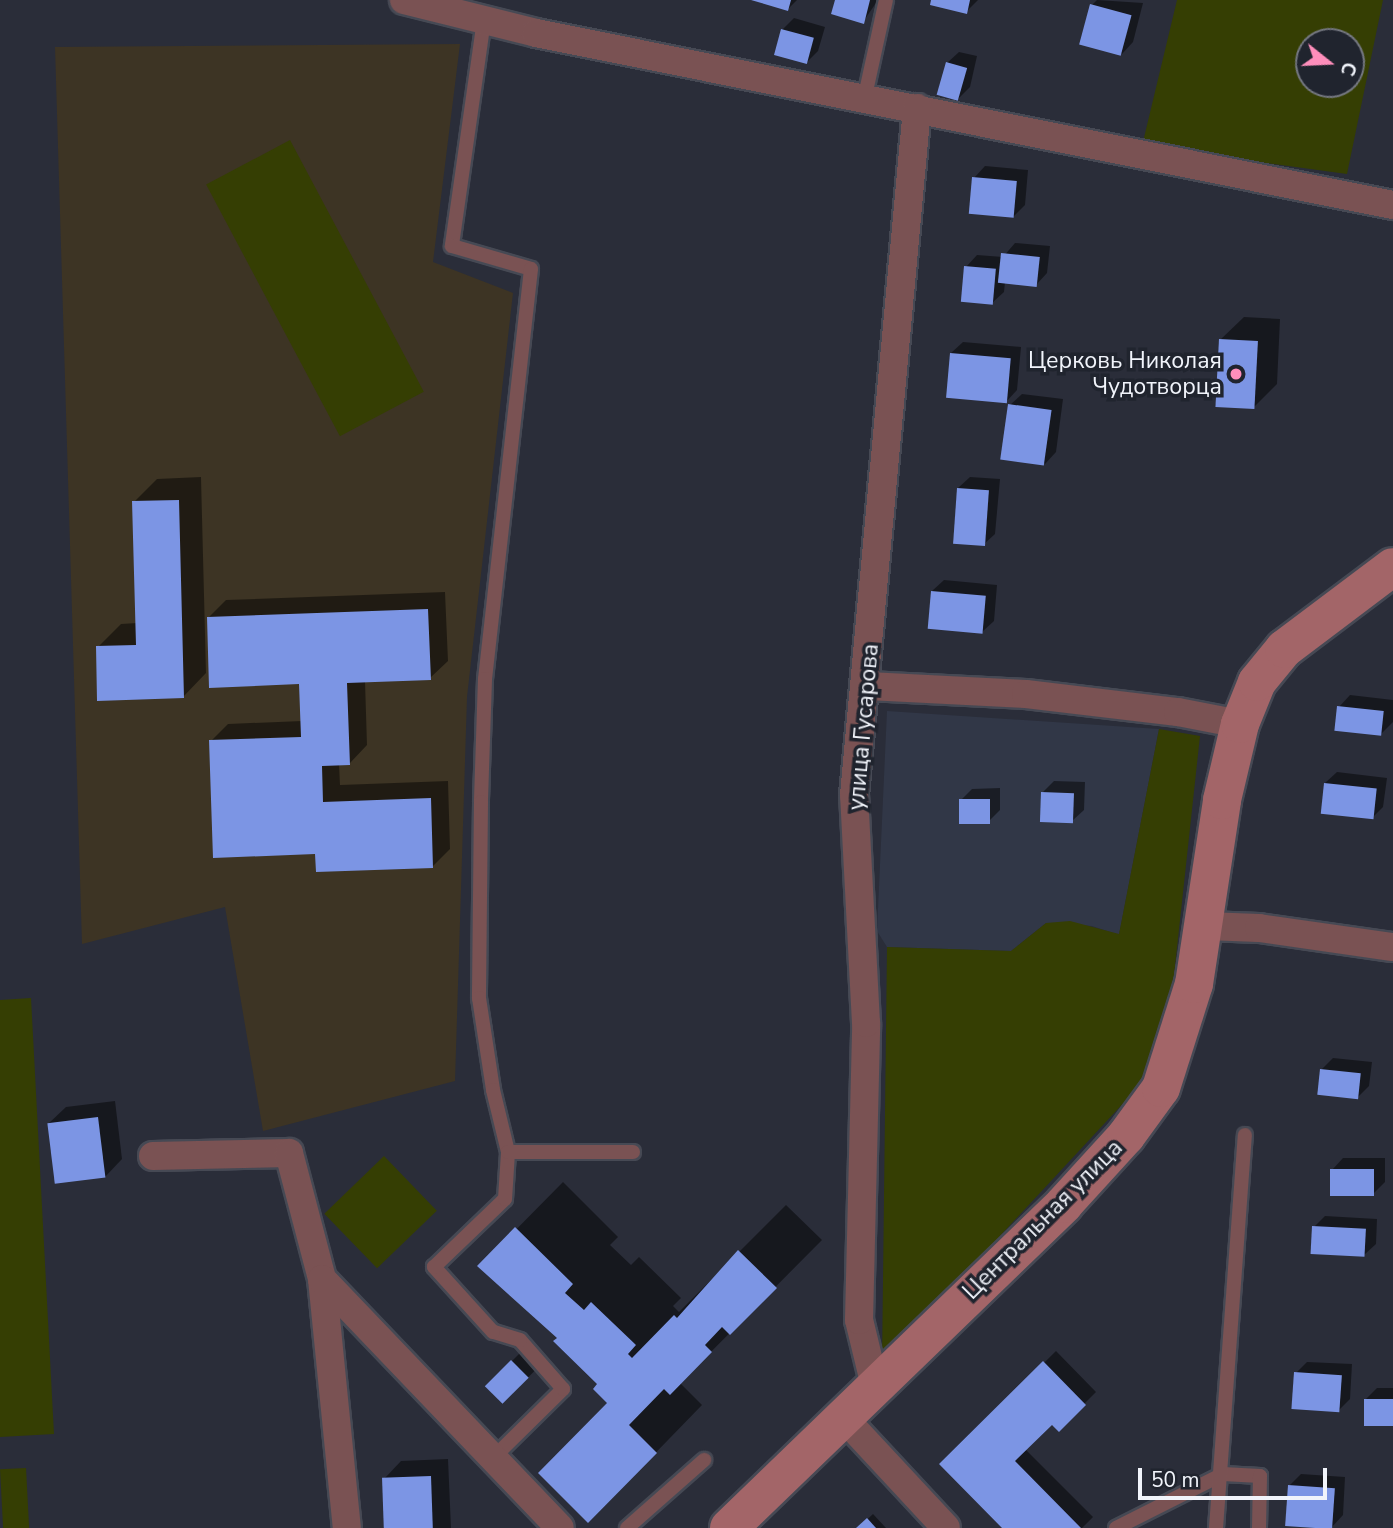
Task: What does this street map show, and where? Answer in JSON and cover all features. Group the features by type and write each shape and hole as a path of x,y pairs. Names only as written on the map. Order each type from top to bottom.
{"main road":[{"name":"Центральная улица","path":"729,1528 1064,1204 1126,1136 1161,1088 1194,984 1206,926 1222,800 1240,724 1257,682 1284,649 1393,568"}],"street":[{"path":"404,0 484,20 1393,205"},
{"name":"улица Гусарова","path":"875,1386 859,1320 866,1023 855,795 867,686 917,108"},
{"path":"867,686 1026,694 1178,712 1240,724"},
{"path":"1206,926 1259,928 1393,947"},
{"path":"153,1156 289,1153 322,1279 347,1528"},
{"path":"322,1279 560,1528"},
{"path":"843,1417 946,1528"}],"lane":[{"path":"864,96 886,0"},
{"path":"484,20 452,246 531,269 485,679 482,788 479,998 493,1090 509,1152 505,1199 434,1268 493,1332 520,1340 563,1389 494,1457"},
{"path":"1216,1528 1223,1474 1245,1135"},
{"path":"509,1152 633,1152"},
{"path":"627,1528 704,1460"},
{"path":"1116,1528 1223,1474 1260,1476 1259,1528"}],"shaded area":[{"path":"460,44 433,262 513,293 467,697 455,1081 263,1131 225,907 82,944 55,47"},
{"path":"887,711 1159,729 1119,935 1092,926 1046,923 1011,951 887,947 877,931"}],"green space":[{"path":"1177,0 1383,0 1365,87 1365,28 1295,28 1295,98 1363,98 1347,174 1142,146"},
{"path":"290,140 424,392 340,436 206,185"},
{"path":"1159,729 1200,736 1172,994 1142,1083 882,1363 887,947 1011,951 1046,923 1070,921 1119,934"},
{"path":"31,998 54,1434 0,1437 0,1000"},
{"path":"384,1156 437,1211 377,1268 324,1214"},
{"path":"26,1468 29,1528 3,1528 0,1469"}],"building":[{"path":"751,0 791,0 788,11"},
{"path":"835,0 870,0 864,24 831,14"},
{"path":"931,0 970,0 967,14 930,5"},
{"path":"1090,4 1132,15 1121,56 1079,45"},
{"path":"781,29 814,38 807,64 774,55"},
{"path":"946,62 967,68 958,101 937,95"},
{"path":"972,177 1017,181 1014,218 969,214"},
{"path":"1001,253 1040,257 1037,287 998,283"},
{"path":"964,266 996,269 993,305 961,302"},
{"name":"Церковь Николая Чудотворца","path":"1219,339 1258,341 1254,409 1215,407"},
{"path":"950,353 1011,358 1007,403 946,398"},
{"path":"1008,404 1052,410 1044,466 1000,459"},
{"path":"957,488 989,490 985,546 953,544"},
{"path":"179,500 184,698 97,701 96,646 136,645 132,501"},
{"path":"931,591 986,596 982,634 928,629"},
{"path":"428,609 431,680 347,683 350,765 322,766 323,802 431,798 433,868 316,872 315,854 213,858 209,740 301,737 299,684 209,688 207,617"},
{"path":"1337,706 1384,711 1381,736 1334,731"},
{"path":"1324,783 1377,789 1373,819 1321,814"},
{"path":"1041,792 1074,793 1073,823 1040,822"},
{"path":"959,799 990,799 990,824 959,824"},
{"path":"1320,1069 1361,1073 1358,1099 1317,1095"},
{"path":"98,1117 105,1178 55,1184 47,1123"},
{"path":"1330,1169 1374,1169 1374,1196 1330,1196"},
{"path":"1312,1226 1366,1229 1364,1257 1311,1254"},
{"path":"515,1227 573,1284 565,1293 584,1310 591,1302 636,1345 628,1354 632,1358 674,1315 677,1318 738,1250 777,1288 730,1335 722,1327 705,1345 712,1352 670,1395 664,1389 629,1425 657,1453 588,1523 538,1473 607,1403 593,1389 597,1384 553,1341 557,1338 477,1266"},
{"path":"511,1360 529,1378 503,1404 485,1386"},
{"path":"1043,1361 1086,1405 1059,1432 1052,1425 1015,1461 1081,1528 1002,1528 939,1464"},
{"path":"1294,1372 1342,1375 1339,1412 1291,1409"},
{"path":"1364,1399 1393,1399 1393,1426 1364,1426"},
{"path":"431,1476 433,1528 384,1528 382,1478"},
{"path":"1288,1485 1335,1488 1332,1528 1285,1526"},
{"path":"867,1518 876,1528 856,1528"}],"place":[{"name":"Церковь Николая Чудотворца","path":"1236,374"}]}
